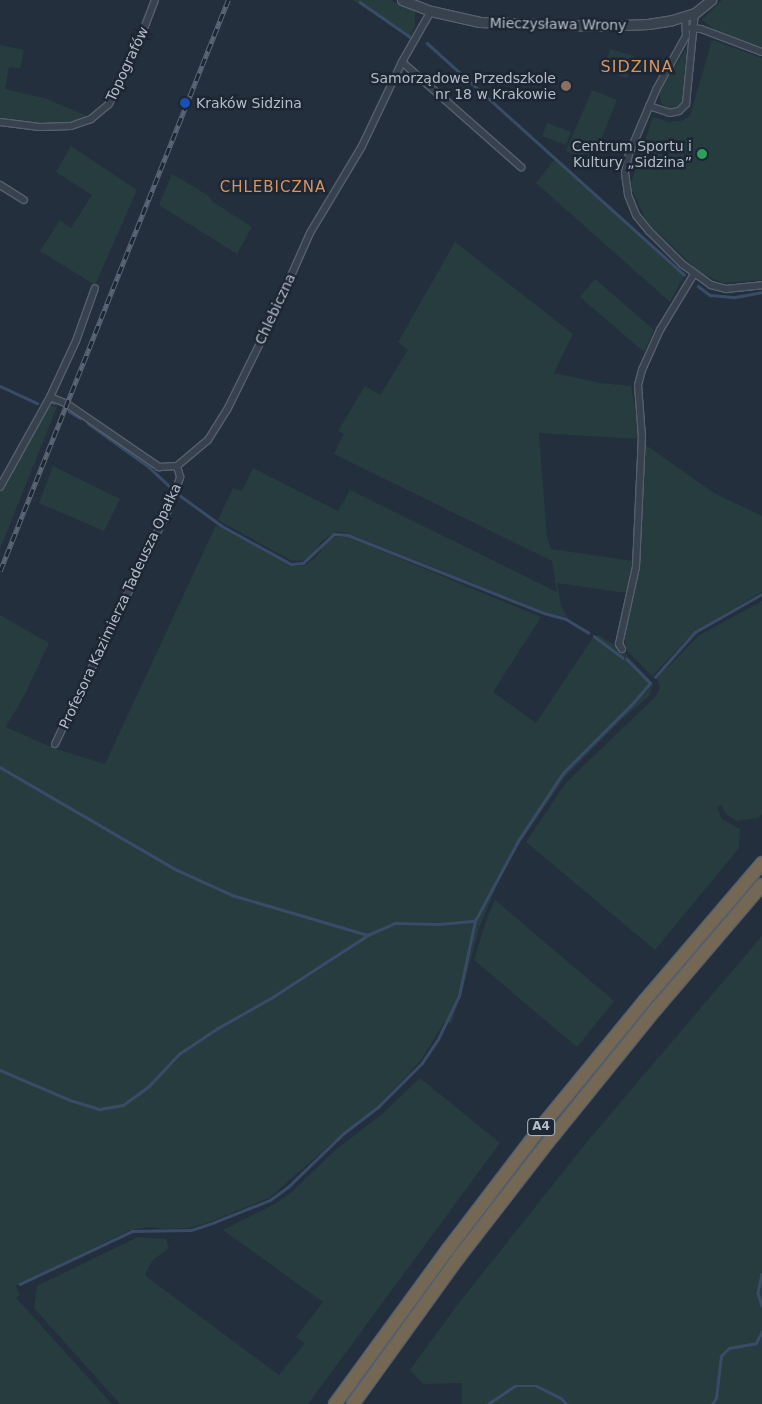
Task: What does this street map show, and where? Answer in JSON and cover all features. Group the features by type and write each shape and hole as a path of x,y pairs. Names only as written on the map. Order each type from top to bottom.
{"highway":[{"name":"A4","path":"335,1404 448,1249 535,1135 679,959 762,863"},
{"name":"A4","path":"353,1404 464,1250 553,1136 656,1009 762,885"}],"street":[{"name":"Topografów","path":"0,122 40,128 71,126 91,119 109,104 155,0"},
{"name":"Mieczysława Wrony","path":"402,0 431,11 480,22 562,26 648,24 695,13 711,0"},
{"name":"Chlebiczna","path":"177,466 208,440 216,430 271,321 310,233 362,146 402,62 431,11"},
{"path":"649,106 670,113 679,111 686,104 691,28 695,13"},
{"path":"685,16 691,28 762,52"},
{"path":"691,28 649,106 626,164 625,184 628,196 636,215 645,226 694,274 711,285 726,289 750,288 762,285"},
{"path":"402,62 521,167"},
{"path":"0,185 24,200"},
{"path":"622,649 619,644 636,567 642,437 638,385 642,370 660,330 694,274"},
{"path":"0,487 50,396 76,341 95,288"},
{"path":"50,396 67,404 150,463 159,467 177,466"},
{"name":"Profesora Kazimierza Tadeusza Opałka","path":"55,744 169,508 180,477 177,466"}],"green space":[{"path":"353,0 390,0 415,11 415,26 410,38"},
{"path":"722,0 762,0 762,47 715,30 702,20"},
{"name":"Centrum Sportu i Kultury „Sidzina”","path":"712,40 762,58 762,280 723,283 700,273 647,222 630,186 653,117 668,122 681,121 690,116"},
{"path":"0,45 24,50 20,69 9,67 5,89 44,98 90,117 60,125 0,119"},
{"path":"687,47 682,102 675,108 667,108 661,103 659,93"},
{"path":"610,49 634,56 627,78 604,71"},
{"path":"592,90 617,100 592,162 566,151"},
{"path":"547,123 571,132 566,145 542,136"},
{"path":"71,146 137,190 95,285 40,251 60,220 71,228 92,195 56,172"},
{"path":"555,159 684,276 670,302 536,183"},
{"path":"172,174 209,196 213,202 252,227 237,254 159,205"},
{"path":"455,242 573,334 554,373 600,383 631,386 640,439 539,433 547,537 551,549 634,561 626,593 557,583 561,605 567,617 544,612 348,533 336,532 323,540 312,554 303,561 292,561 218,520 233,488 242,491 253,468 338,511 350,490 557,592 552,561 334,454 344,434 338,431 365,386 380,395 408,350 398,342"},
{"path":"595,279 654,330 644,352 580,297"},
{"path":"48,405 57,407 0,549 0,492"},
{"path":"646,445 714,493 762,516 762,592 694,632 652,676 627,650 624,638 640,566"},
{"path":"53,466 120,499 104,531 39,503"},
{"path":"216,525 292,566 304,566 317,556 327,542 335,537 348,537 541,617 493,692 536,723 592,639 598,635 622,650 653,684 649,696 620,721 565,777 518,846 498,882 479,928 464,985 451,1024 445,1021 421,1060 380,1104 341,1135 269,1198 207,1223 188,1228 163,1229 150,1227 130,1230 16,1286 20,1295 16,1298 112,1404 0,1404 0,615 49,643 24,696 6,727 53,748 105,764"},
{"path":"762,601 762,814 758,818 736,821 726,814 721,805 717,807 722,819 740,829 739,848 655,950 526,842 566,783 656,696 660,687 657,678 698,636"},
{"path":"495,900 614,1001 577,1047 474,960 487,918"},
{"path":"762,936 762,1404 462,1404 462,1383 423,1384 410,1370 458,1304 591,1137"},
{"path":"420,1078 500,1143 308,1404 120,1404 34,1308 37,1286 138,1237 166,1239 169,1248 153,1260 145,1274 147,1277 279,1375 305,1343 296,1337 323,1302 223,1230 273,1205 292,1192 333,1152 381,1115"}],"waterway":[{"path":"360,2 409,36"},
{"path":"427,43 684,274"},
{"path":"698,286 710,295 735,297 762,292"},
{"path":"0,386 37,403"},
{"path":"69,411 80,418"},
{"path":"88,423 149,467 173,489"},
{"path":"178,494 222,526 291,564 303,563 334,534 348,535 544,613 566,619 588,632"},
{"path":"655,677 695,632 762,594"},
{"path":"594,636 623,658"},
{"path":"20,1284 132,1231 191,1230 270,1200 288,1187 344,1133 378,1107 422,1063 438,1039 459,996 475,921 518,841 563,773 634,702 650,683 627,660"},
{"path":"0,767 177,870 232,895 368,935"},
{"path":"0,1070 70,1100 100,1109 123,1105 148,1087 179,1054 218,1028 271,998 368,935 395,923 439,924 475,921"},
{"path":"762,1274 758,1293 762,1305"},
{"path":"712,1404 716,1398 721,1356 729,1348 756,1343 762,1331"},
{"path":"488,1404 515,1386 537,1386 561,1398 567,1404"}],"railway":[{"path":"0,571 228,0"}],"place":[{"name":"Samorządowe Przedszkole nr 18 w Krakowie","path":"566,86"},
{"name":"Kraków Sidzina","path":"185,103"},
{"name":"Centrum Sportu i Kultury „Sidzina”","path":"702,154"}],"district":[{"name":"SIDZINA","path":"637,67"},
{"name":"CHLEBICZNA","path":"273,188"}]}
